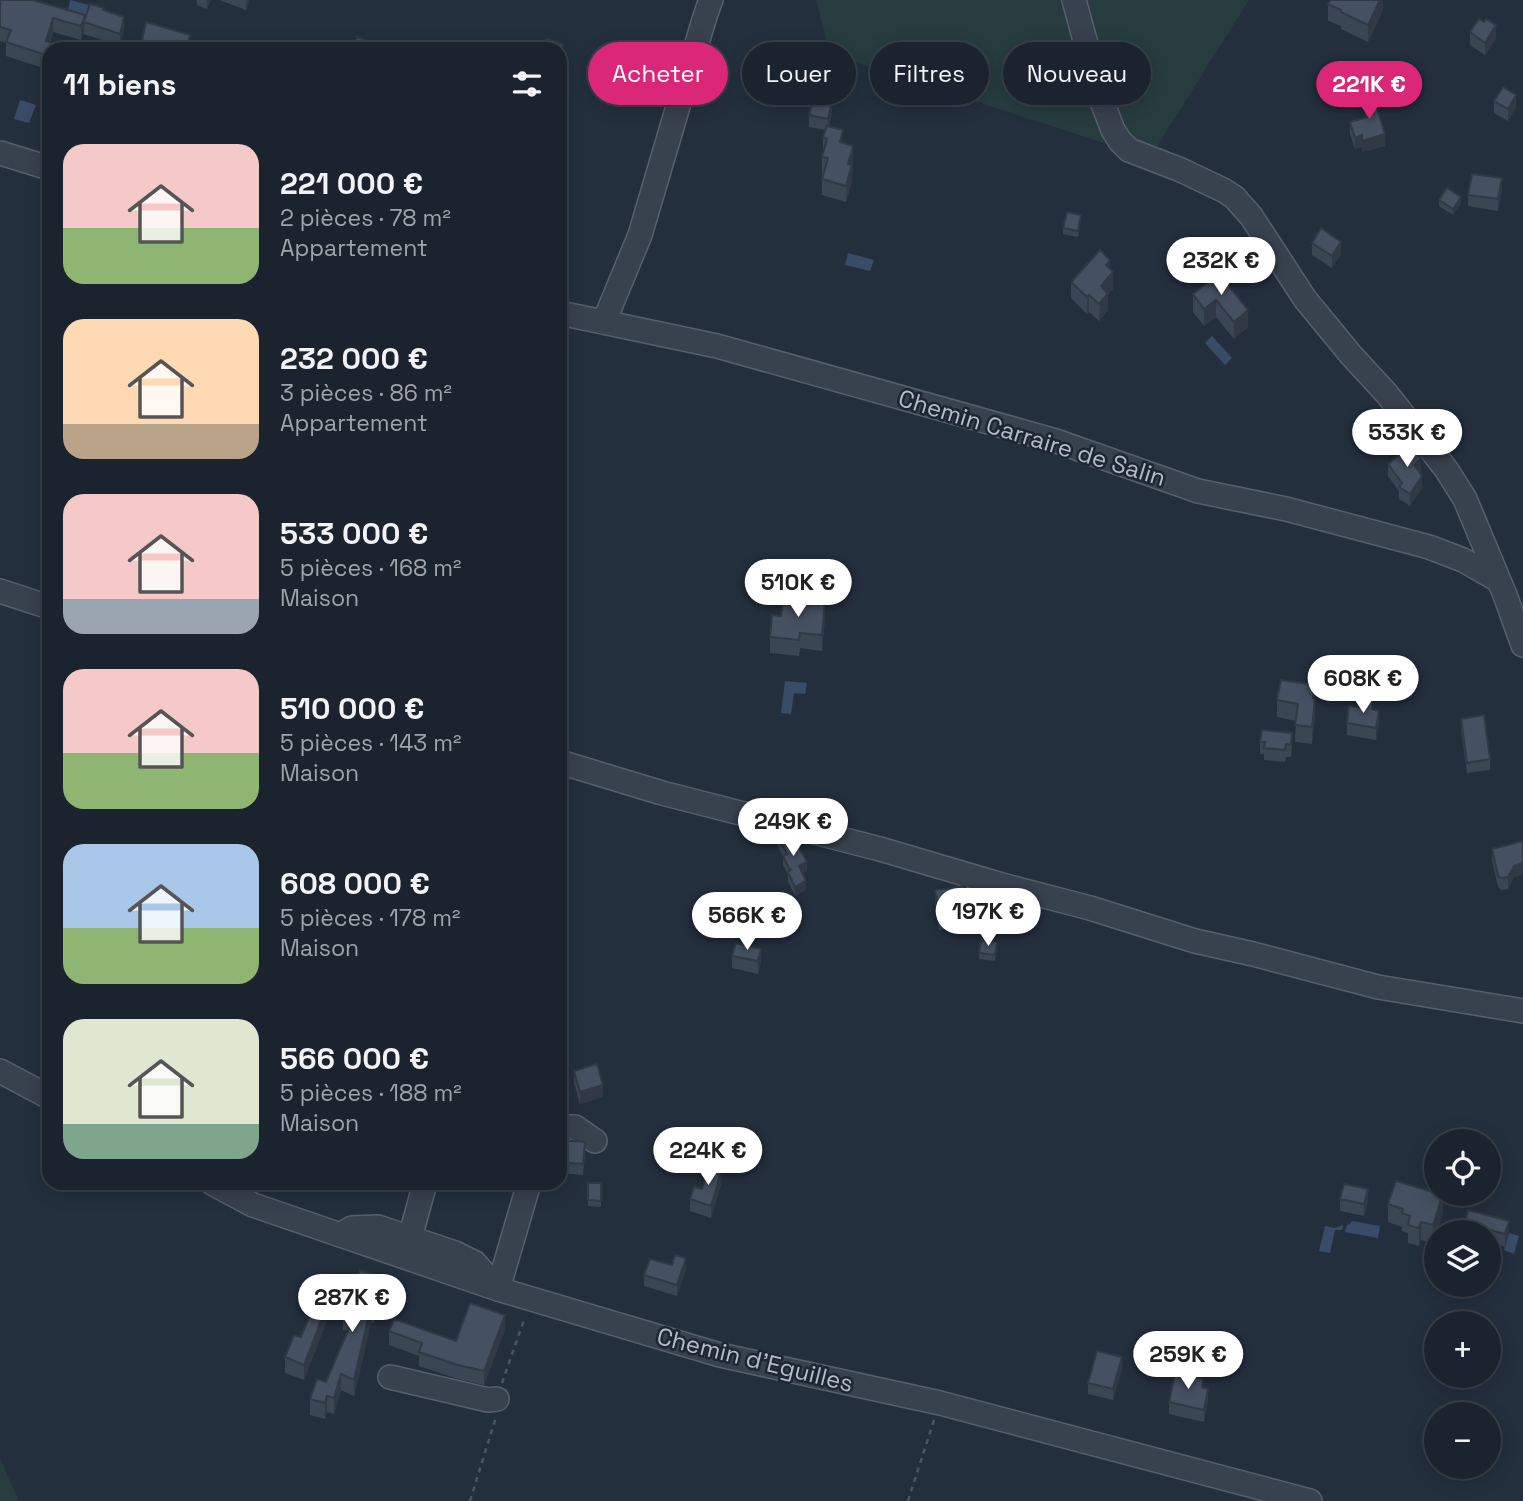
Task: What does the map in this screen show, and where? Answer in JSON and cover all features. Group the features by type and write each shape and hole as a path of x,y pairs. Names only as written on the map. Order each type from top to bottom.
{"street":[{"path":"604,323 640,235 711,0"},
{"path":"1074,0 1101,99 1120,141 1129,150 1225,191 1251,216 1305,299 1387,394 1446,469 1465,499 1523,645"},
{"path":"0,153 42,166"},
{"name":"Chemin Carraire de Salin","path":"567,315 717,346 982,419 1056,441 1198,491 1286,509 1429,547 1463,560 1498,580"},
{"path":"0,591 42,605"},
{"path":"567,764 662,793 880,849 989,882 1090,908 1195,941 1378,987 1523,1011"},
{"path":"0,1071 42,1093"},
{"path":"567,1127 575,1127 595,1141"},
{"name":"Chemin d'Eguilles","path":"225,1190 253,1205 498,1289 720,1355 940,1404 1310,1501"},
{"path":"410,1238 423,1190"},
{"path":"498,1289 527,1190"},
{"path":"340,1235 352,1228 378,1227 455,1253 475,1263 498,1289"},
{"path":"390,1377 488,1400 498,1399"}],"path":[{"path":"470,1501 496,1419 498,1399 531,1299"},
{"path":"908,1501 940,1404"}],"green space":[{"path":"816,0 1249,0 1150,158 987,105 989,42 870,42 870,67 856,62 856,42 827,42"},
{"path":"0,1458 19,1501 0,1501"}],"water":[{"path":"70,0 89,5 87,17 68,11"},
{"path":"20,100 36,105 29,123 14,119"},
{"path":"1262,252 1273,268 1263,275 1252,259"},
{"path":"848,253 874,260 870,271 845,265"},
{"path":"1212,336 1232,358 1225,365 1205,343"},
{"path":"785,681 807,683 805,694 794,693 791,714 781,713"},
{"path":"1352,1221 1380,1226 1378,1238 1345,1232"},
{"path":"1343,1225 1342,1230 1335,1230 1330,1253 1319,1251 1325,1226 1335,1228"},
{"path":"1509,1233 1519,1236 1514,1254 1504,1250"}],"building":[{"path":"0,0 33,0 85,15 81,26 53,18 46,41 49,42 42,42 42,54 6,42 11,30 0,27"},
{"path":"1330,0 1380,0 1368,25 1328,4"},
{"path":"90,4 124,17 120,34 84,22"},
{"path":"1479,19 1484,22 1486,19 1496,25 1485,43 1470,32"},
{"path":"146,22 190,35 188,42 142,40"},
{"path":"357,37 370,42 356,42"},
{"path":"1381,77 1392,84 1384,95 1374,88"},
{"path":"1503,87 1516,95 1508,109 1494,101"},
{"path":"1372,92 1385,134 1362,141 1362,135 1355,138 1350,122 1368,117 1364,94"},
{"path":"812,105 831,105 828,119 809,115"},
{"path":"827,126 843,130 840,142 853,146 848,164 852,165 846,186 822,179 828,158 822,157 827,139 823,137"},
{"path":"1472,174 1502,178 1498,199 1468,195"},
{"path":"1447,188 1461,197 1453,209 1439,200"},
{"path":"1067,212 1081,215 1078,231 1063,228"},
{"path":"1321,228 1341,242 1332,256 1312,243"},
{"path":"1100,250 1110,260 1106,265 1113,272 1101,286 1108,294 1099,304 1071,282"},
{"path":"1222,271 1231,282 1228,285 1248,310 1234,322 1216,300 1204,309 1193,294"},
{"path":"1411,446 1421,459 1414,465 1422,476 1410,494 1399,487 1402,483 1388,464"},
{"path":"784,596 825,601 822,635 800,633 799,640 770,637 772,615 781,616"},
{"path":"1281,680 1315,685 1312,727 1295,725 1298,704 1277,700"},
{"path":"1360,699 1373,702 1372,709 1379,711 1376,728 1347,723 1349,706 1359,707"},
{"path":"1484,715 1490,759 1467,763 1461,719"},
{"path":"1262,730 1292,733 1291,745 1286,744 1285,750 1264,748 1265,742 1260,742"},
{"path":"788,831 807,862 799,866 806,881 795,887 788,872 792,869 790,870 783,856 787,854 777,836"},
{"path":"1523,841 1523,863 1514,866 1508,877 1501,878 1498,876 1492,849"},
{"path":"965,886 969,914 939,918 935,890"},
{"path":"981,940 997,942 995,955 979,953"},
{"path":"736,943 761,949 758,961 732,956"},
{"path":"597,1064 603,1085 580,1092 574,1071"},
{"path":"567,1141 585,1142 583,1164 567,1163"},
{"path":"709,1165 722,1169 711,1206 690,1199 694,1187 702,1189"},
{"path":"1396,1181 1424,1189 1424,1206 1439,1206 1435,1220 1424,1220 1419,1228 1408,1225 1410,1216 1402,1213 1403,1209 1388,1204"},
{"path":"588,1183 601,1183 601,1201 588,1200"},
{"path":"1344,1184 1368,1189 1364,1204 1340,1199"},
{"path":"1468,1210 1509,1221 1505,1234 1501,1233 1501,1220 1466,1220"},
{"path":"675,1255 686,1258 677,1285 644,1275 650,1259 672,1265"},
{"path":"360,1270 385,1278 374,1307 371,1306 354,1380 341,1374 334,1398 327,1396 325,1403 310,1399 317,1379 326,1382 354,1317 343,1314"},
{"path":"318,1297 329,1300 304,1365 285,1357 294,1335 301,1337"},
{"path":"470,1303 505,1315 484,1371 419,1352 422,1343 389,1331 394,1319 456,1341"},
{"path":"1097,1351 1122,1357 1113,1389 1088,1383"},
{"path":"1176,1370 1203,1379 1202,1387 1208,1389 1204,1410 1169,1402"}]}
